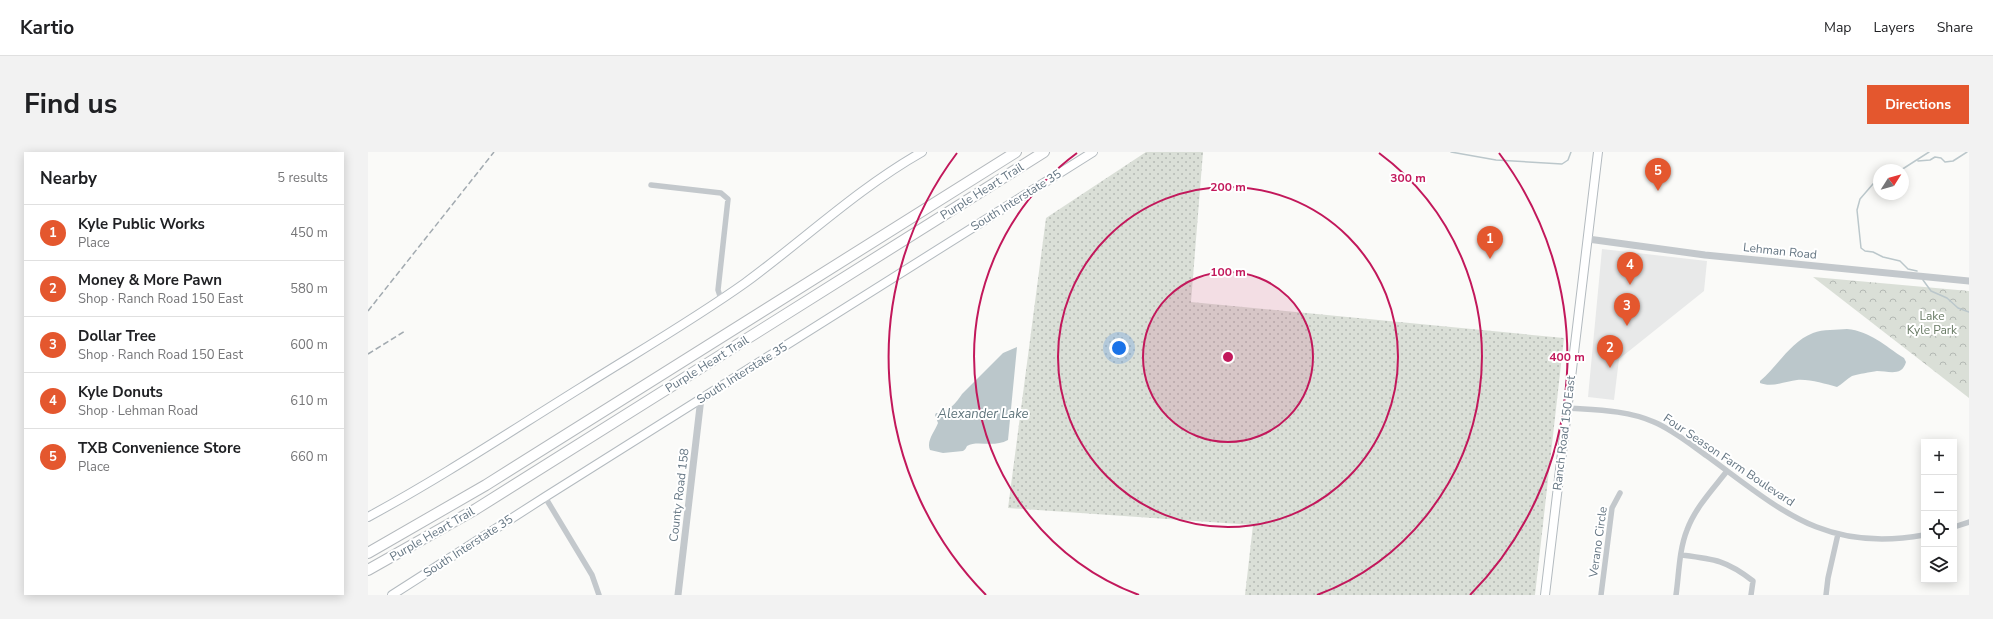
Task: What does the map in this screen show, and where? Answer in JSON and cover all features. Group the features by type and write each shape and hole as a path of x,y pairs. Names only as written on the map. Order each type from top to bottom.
{"highway":[{"name":"Purple Heart Trail","path":"368,553 486,485 1016,152"},
{"name":"Purple Heart Trail","path":"368,570 476,509 1044,152"}],"main road":[{"path":"368,516 476,454 721,299 770,263 852,198 888,172 922,152"},
{"name":"South Interstate 35","path":"392,595 701,398 1093,152"},
{"name":"Ranch Road 150 East","path":"1545,595 1598,152"}],"street":[{"path":"651,185 720,193 728,199 718,290 721,299"},
{"name":"Lehman Road","path":"1588,239 1705,255 1969,281"},
{"name":"County Road 158","path":"678,595 701,398"},
{"name":"Four Season Farm Boulevard","path":"1567,408 1628,414 1646,418 1676,434 1786,513 1812,526 1838,534 1880,539 1921,535"},
{"path":"1676,595 1684,537 1690,522 1727,471"},
{"name":"Verano Circle","path":"1602,595 1612,508 1620,493"},
{"path":"545,497 592,575 599,595"},
{"path":"1957,525 1969,522"},
{"path":"1826,595 1838,534"},
{"path":"1681,556 1715,560 1730,565 1753,581 1751,595"}],"shaded area":[{"path":"1602,249 1707,261 1704,291 1619,359 1614,400 1588,397"}],"green space":[{"path":"1146,152 1203,152 1191,302 1564,338 1535,595 1245,595 1253,525 1008,508 1046,218"},
{"name":"Lake Kyle Park","path":"1813,277 1969,291 1969,398"}],"water":[{"path":"1847,329 1863,333 1884,344 1904,358 1906,362 1904,367 1901,370 1894,372 1877,371 1852,376 1837,387 1807,380 1774,385 1760,383 1760,381 1791,348 1805,337 1821,331"},
{"name":"Alexander Lake","path":"1017,347 1008,440 992,444 971,444 963,451 943,453 930,450 929,443 938,423 935,415 936,413 948,410 1003,353"}],"waterway":[{"path":"1451,152 1496,160 1562,164 1568,160 1571,152"},
{"path":"1909,165 1929,152"},
{"path":"1918,161 1930,160 1935,157 1941,158 1945,162 1953,161 1967,152"},
{"path":"1873,184 1860,199 1857,210 1861,248 1865,251 1873,252 1883,257 1900,261 1908,269 1917,271"},
{"path":"1923,280 1931,291 1947,298 1958,308 1969,312"}],"railway":[{"path":"368,311 494,152"},
{"path":"368,354 405,331"}],"place":[{"name":"TXB Convenience Store","path":"1658,191"},
{"name":"Kyle Public Works","path":"1490,259"},
{"name":"Kyle Donuts","path":"1630,285"},
{"name":"Dollar Tree","path":"1627,326"},
{"name":"Money & More Pawn","path":"1610,368"}]}
